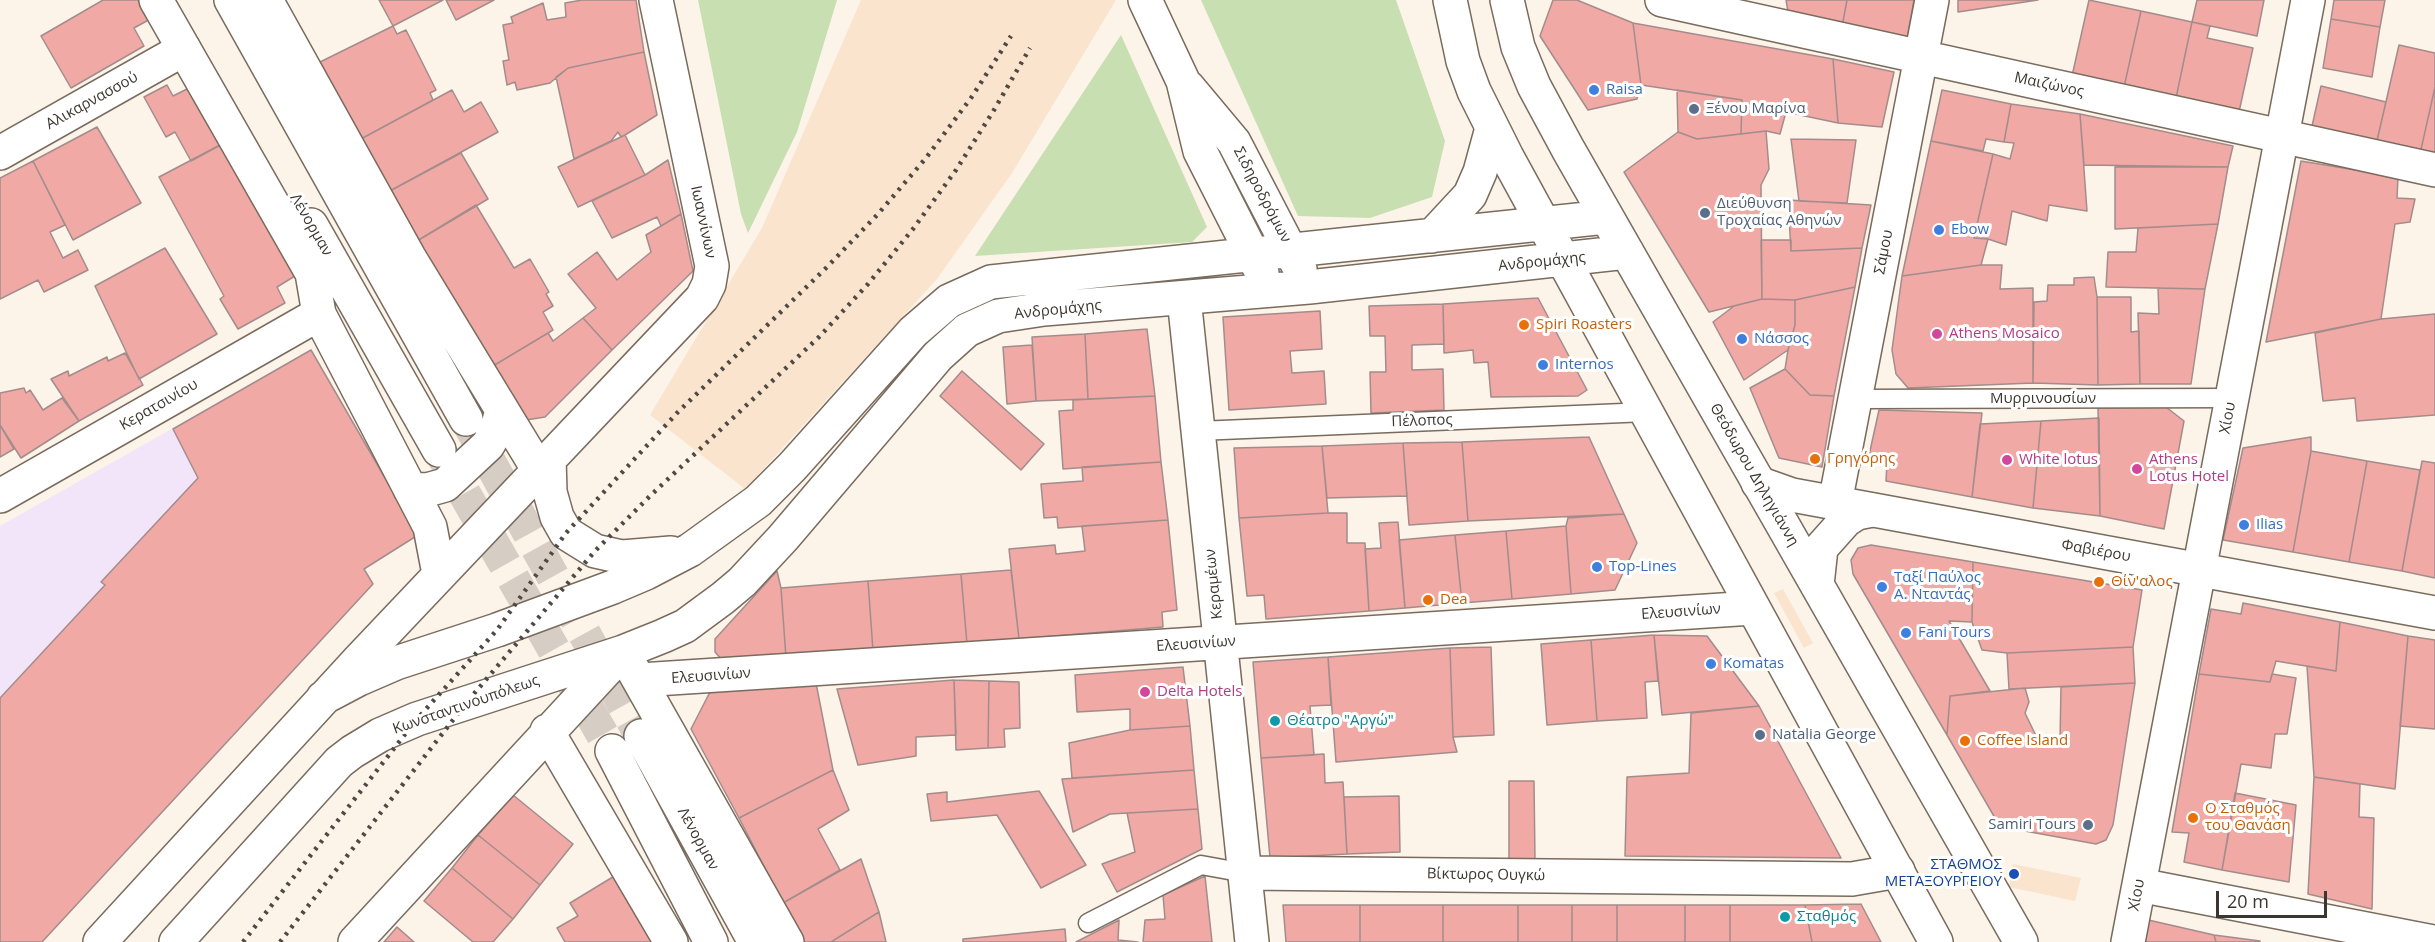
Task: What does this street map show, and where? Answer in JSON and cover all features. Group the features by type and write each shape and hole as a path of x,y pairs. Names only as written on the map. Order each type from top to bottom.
{"street":[{"path":"156,0 312,273 319,314 430,527 440,574"},
{"name":"Λένορμαν","path":"182,0 440,450"},
{"path":"231,0 466,419"},
{"name":"Ιωαννίνων","path":"544,463 702,298 709,284 712,267 656,0"},
{"name":"Σιδηροδρόμων","path":"1145,0 1183,81 1200,151 1270,290"},
{"path":"1450,0 1463,61 1474,91 1492,128 1936,942"},
{"name":"Θεόδωρου Δηληγιάννη","path":"1507,0 1518,47 1534,87 2021,942"},
{"name":"Μαιζώνος","path":"1662,0 1764,11 1921,57 2435,171"},
{"name":"Σάμου","path":"1834,503 1932,0"},
{"name":"Χίου","path":"2128,942 2308,0"},
{"path":"271,2 409,257 502,410 544,463 557,517 566,533 596,551 622,557 657,556 690,550"},
{"name":"Αλικαρνασσού","path":"0,153 184,49"},
{"name":"Σιδηροδρόμων","path":"1183,81 1234,142 1309,287"},
{"path":"1432,236 1470,195 1480,172 1492,128"},
{"path":"323,698 396,663 497,630 613,587 690,550 758,501 792,467 913,332 949,301 991,282 1606,217"},
{"name":"Ανδρομάχης","path":"623,652 685,626 742,582 783,538 931,364 967,330 998,316 1044,309 1309,287 1627,252"},
{"name":"Κεραμέων","path":"1184,298 1252,942"},
{"name":"Κερατσινίου","path":"0,496 319,314"},
{"path":"410,489 427,490 445,485 488,445 497,429 502,410"},
{"path":"100,942 323,698 544,463"},
{"name":"Φαβιέρου","path":"1758,483 1792,495 2435,613"},
{"path":"1817,585 1821,548 1846,520 1857,513 1872,510"},
{"name":"Ελευσινίων","path":"640,680 1753,608"},
{"path":"355,942 623,652 787,942"},
{"name":"Κωνσταντινουπόλεως","path":"176,942 339,762 352,752 380,735 417,719 623,652"},
{"path":"548,731 671,942"},
{"name":"Λένορμαν","path":"641,735 755,942"},
{"path":"612,752 711,942"},
{"name":"Βίκτωρος Ουγκώ","path":"1245,873 1852,879 1898,872"},
{"path":"2139,885 2433,942"}],"lane":[{"name":"Μυρρινουσίων","path":"1855,399 2232,398"},
{"name":"Πέλοπος","path":"1198,431 1647,412"},
{"name":"Βίκτωρος Ουγκώ","path":"1088,923 1201,865 1245,873"}],"shaded area":[{"path":"861,0 1116,0 1012,173 937,279 745,489 650,415 762,228"},
{"path":"311,350 418,535 365,569 373,584 42,942 0,942 0,526"},
{"path":"1783,589 1813,643 1804,648 1774,593"},
{"path":"2013,864 2081,878 2075,901 2009,887"}],"green space":[{"path":"698,0 837,0 797,132 748,233 741,214"},
{"path":"1201,0 1396,0 1445,141 1432,197 1370,218 1298,216"},
{"path":"1121,35 1207,227 1192,242 975,256"}],"building":[{"path":"103,0 144,0 154,17 134,28 144,46 71,88 41,36"},
{"path":"379,0 443,0 393,26"},
{"path":"446,0 494,0 456,20"},
{"path":"582,0 636,0 644,52 568,68 550,83 517,90 515,82 507,85 503,61 509,60 503,25 513,23 511,17 543,3 547,20 566,17 565,3"},
{"path":"1553,0 1577,0 1633,23 1641,85 1637,99 1588,110 1540,36"},
{"path":"1786,0 1847,0 1842,27 1789,18"},
{"path":"1847,0 1914,0 1907,39 1842,27"},
{"path":"1958,0 2038,0 1958,12"},
{"path":"2089,0 2141,11 2124,87 2072,76"},
{"path":"2197,0 2264,0 2257,36 2192,22"},
{"path":"2334,0 2385,0 2380,27 2331,19"},
{"path":"2141,11 2192,22 2176,98 2124,87"},
{"path":"2331,19 2380,27 2372,77 2323,68"},
{"path":"2192,22 2210,26 2207,38 2253,48 2239,112 2176,98"},
{"path":"1633,23 1833,59 1838,123 1786,112 1780,134 1766,131 1741,134 1742,100 1641,85"},
{"path":"393,26 397,34 406,30 436,90 430,93 433,100 359,140 318,63"},
{"path":"2399,45 2435,53 2435,87 2420,154 2376,145"},
{"path":"644,52 657,115 621,137 618,132 611,141 574,159 556,77 568,68"},
{"path":"1833,59 1894,72 1882,127 1838,123"},
{"path":"167,85 173,96 195,85 226,142 191,161 175,132 166,137 144,97"},
{"path":"2321,86 2386,102 2376,145 2312,126"},
{"path":"2435,87 2435,157 2420,154"},
{"path":"452,90 464,112 481,102 498,132 388,192 359,140"},
{"path":"1677,90 1742,100 1741,134 1697,139 1678,132"},
{"path":"1942,90 2011,104 2004,142 1986,139 1983,151 1931,141"},
{"path":"2011,104 2080,114 2087,211 2049,205 2047,221 2012,211 2006,245 1988,239 1974,238 1993,154 2010,159 2014,143 2004,142"},
{"path":"2080,114 2233,146 2228,167 2084,165"},
{"path":"97,127 141,203 73,240 33,161"},
{"name":"Διεύθυνση Τροχαίας Αθηνών","path":"1766,131 1769,169 1761,185 1762,299 1709,312 1624,172 1678,132 1697,139"},
{"path":"625,135 645,175 578,207 558,167"},
{"path":"1791,139 1856,140 1847,203 1799,201"},
{"path":"1931,141 1993,154 1974,238 1988,239 1981,265 1902,276"},
{"path":"220,145 295,276 277,287 285,303 238,329 220,299 224,296 159,177"},
{"path":"461,153 488,199 417,241 388,192"},
{"path":"668,160 681,214 661,226 657,217 612,238 592,201 645,175"},
{"path":"33,161 65,225 50,232 63,258 78,250 88,270 44,292 38,280 0,299 0,178"},
{"path":"2301,161 2398,177 2397,198 2415,199 2410,222 2395,224 2381,319 2266,342"},
{"path":"2115,167 2228,167 2218,224 2115,229"},
{"path":"1788,200 1871,205 1862,248 1791,251"},
{"path":"476,205 514,268 530,259 549,292 546,294 553,306 543,312 553,330 493,366 417,241"},
{"path":"681,214 693,271 612,350 583,318 596,308 568,274 597,252 617,280 651,252 646,235"},
{"path":"2218,224 2205,289 2106,287 2108,252 2136,252 2138,228"},
{"path":"1761,240 1791,240 1791,251 1862,248 1855,287 1795,300 1762,299"},
{"path":"165,248 217,334 139,379 95,286"},
{"path":"1981,265 2002,265 2000,289 2033,288 2033,383 1908,388 1896,374 1892,350 1902,276"},
{"path":"2094,277 2097,297 2098,385 2033,383 2034,302 2047,301 2048,285 2074,285 2074,278"},
{"path":"1855,287 1834,396 1810,395 1785,369 1795,325 1795,300"},
{"path":"2158,288 2205,289 2191,384 2140,384 2138,313 2159,314"},
{"path":"2097,297 2131,297 2131,332 2139,331 2140,384 2098,385"},
{"path":"1538,298 1587,390 1578,396 1491,397 1488,362 1474,363 1473,350 1444,353 1443,304"},
{"path":"1762,299 1795,300 1795,325 1788,350 1744,380 1713,322 1734,306"},
{"path":"1443,304 1444,344 1412,345 1412,370 1443,369 1444,410 1371,413 1370,372 1386,372 1385,336 1370,336 1369,306"},
{"path":"1320,311 1322,349 1290,351 1292,373 1324,371 1326,404 1229,410 1223,317"},
{"path":"2435,314 2435,415 2357,421 2355,398 2323,401 2315,333 2381,319"},
{"path":"583,318 612,350 545,417 526,420 493,366 548,333 553,341"},
{"path":"1147,329 1155,396 1088,399 1085,334"},
{"path":"1085,334 1088,399 1036,401 1032,337"},
{"path":"1032,345 1036,401 1007,404 1003,347"},
{"path":"311,350 418,535 364,569 373,584 42,942 0,942 0,698 105,585 101,582 198,478 173,429"},
{"path":"125,353 143,385 79,421 51,379 68,371 69,376 107,357 108,361"},
{"path":"1785,369 1810,395 1834,396 1822,467 1779,458 1750,388"},
{"path":"962,371 1044,444 1021,470 940,396"},
{"path":"24,388 26,393 30,390 43,410 62,398 79,421 21,458 0,425 0,393"},
{"path":"1155,396 1161,462 1063,469 1059,411 1073,410 1073,400"},
{"name":"Athens Lotus Hotel","path":"2166,407 2184,421 2164,529 2100,516 2098,408"},
{"path":"1879,410 1982,413 1972,497 1886,481 1887,463 1868,460"},
{"path":"2099,418 2100,516 2033,508 2041,421"},
{"name":"White lotus","path":"2041,421 2033,508 1972,497 1980,424"},
{"path":"0,425 14,449 0,457"},
{"path":"1589,437 1624,514 1468,521 1462,442"},
{"path":"2311,437 2311,451 2293,552 2223,540 2243,448"},
{"path":"1462,442 1468,521 1409,525 1403,443"},
{"path":"1403,443 1407,496 1327,498 1322,446"},
{"path":"1322,446 1328,513 1239,518 1234,448"},
{"path":"2311,451 2367,461 2349,562 2293,552"},
{"path":"2367,461 2420,470 2402,571 2349,562"},
{"path":"2422,461 2435,463 2435,578 2402,571"},
{"path":"1161,462 1168,520 1058,528 1057,517 1044,518 1041,484 1083,481 1082,467"},
{"path":"1347,513 1347,543 1365,543 1369,611 1266,619 1264,595 1247,596 1239,518"},
{"name":"Top-Lines","path":"1624,514 1637,543 1615,590 1571,594 1566,526 1568,518"},
{"path":"1168,520 1177,610 1162,612 1163,627 1019,639 1009,549 1055,545 1056,554 1085,551 1082,526"},
{"path":"1398,522 1405,608 1369,611 1365,549 1381,548 1379,523"},
{"path":"1566,526 1571,594 1512,599 1506,531"},
{"path":"1506,531 1512,599 1462,603 1455,535"},
{"path":"1455,535 1462,603 1405,608 1399,540"},
{"path":"1871,545 1973,562 1972,622 1949,621 1990,691 1950,696 1947,735 1853,574 1851,560 1858,548"},
{"path":"1973,562 2142,590 2133,647 2007,653 1982,650 1972,622"},
{"path":"1011,570 1019,639 967,644 961,574"},
{"path":"777,571 781,588 786,658 722,660 715,652 715,639"},
{"path":"961,574 967,644 873,651 868,581"},
{"path":"868,581 873,651 786,658 781,588"},
{"path":"2243,603 2340,622 2336,671 2276,661 2270,682 2199,674 2211,609 2241,614"},
{"path":"2340,622 2408,636 2395,789 2314,777 2307,666 2336,671"},
{"path":"1654,635 1658,681 1645,682 1647,718 1597,721 1591,640"},
{"path":"1654,635 1707,636 1759,706 1662,715"},
{"path":"2408,636 2435,640 2435,729 2400,726"},
{"path":"1591,640 1597,721 1547,725 1541,644"},
{"path":"1491,647 1494,735 1453,737 1450,648"},
{"path":"2133,647 2135,683 2009,689 2007,653"},
{"path":"1450,648 1453,737 1457,752 1336,762 1328,657"},
{"path":"1328,657 1331,705 1310,706 1314,755 1261,758 1253,662"},
{"path":"1183,667 1190,726 1130,730 1130,709 1077,712 1075,675"},
{"path":"2199,674 2270,682 2272,674 2296,678 2287,734 2275,734 2271,768 2241,764 2222,870 2184,862 2189,833 2172,832"},
{"path":"954,680 989,681 988,748 956,750"},
{"path":"954,680 956,735 916,737 916,756 858,765 837,689"},
{"path":"989,681 1019,682 1020,728 1004,729 1005,747 988,748"},
{"path":"816,683 833,770 739,818 691,729 711,690"},
{"path":"2135,683 2113,825 2106,840 2096,844 2014,829 1995,818 1947,735 1950,696 2025,688 2029,702 2025,713 2039,742 2053,745 2060,741 2061,687"},
{"path":"1759,706 1841,858 1625,856 1627,777 1689,773 1691,713"},
{"path":"1190,726 1194,770 1072,778 1069,743 1130,730"},
{"path":"1324,754 1325,783 1343,782 1347,854 1270,858 1261,758"},
{"path":"833,770 849,810 818,829 840,870 783,903 739,818"},
{"path":"1194,770 1198,809 1110,814 1073,832 1062,779"},
{"path":"2314,777 2360,784 2359,817 2374,818 2372,909 2308,894"},
{"path":"1509,781 1534,781 1535,861 1509,861"},
{"path":"1039,791 1086,865 1041,888 997,815 931,821 927,794 947,792 947,802"},
{"path":"2235,793 2296,805 2289,882 2222,870"},
{"path":"513,795 573,844 540,885 478,835"},
{"path":"1399,796 1400,852 1347,854 1344,797"},
{"path":"1198,809 1202,849 1117,892 1102,864 1135,852 1127,813"},
{"path":"478,835 540,885 513,919 452,868"},
{"path":"861,859 879,912 831,942 804,942 783,903"},
{"path":"452,868 513,919 493,942 473,942 424,901"},
{"path":"621,872 662,942 565,942 557,928 578,916 570,903"},
{"path":"1205,876 1212,942 1143,942 1145,920 1165,919 1163,895"},
{"path":"1861,904 1881,942 1812,942 1805,905"},
{"path":"1283,905 1360,905 1360,942 1286,942"},
{"path":"1360,905 1443,905 1443,942 1360,942"},
{"path":"1443,905 1518,905 1518,942 1443,942"},
{"path":"1518,905 1572,905 1572,942 1518,942"},
{"path":"1572,905 1617,905 1617,942 1572,942"},
{"path":"1617,905 1685,905 1685,942 1617,942"},
{"path":"1685,905 1730,905 1730,942 1685,942"},
{"path":"1730,905 1805,905 1812,942 1730,942"},
{"path":"879,912 886,942 831,942"},
{"path":"2144,919 2214,935 2216,942 2140,942"},
{"path":"1119,920 1118,940 1138,942 1076,942"},
{"path":"397,927 414,942 384,942"},
{"path":"1065,929 1066,942 963,942 963,939"},
{"path":"2214,935 2260,941 2260,942 2216,942"}],"tunnel":[{"path":"466,419 641,736"},
{"path":"440,451 612,751"}],"railway":[{"path":"243,942 417,719 497,630 566,533 678,412 878,214 926,158 971,98 1011,36"},
{"path":"280,942 467,702 595,551 819,337 868,284 913,229 956,170 1030,48"}],"place":[{"name":"Raisa","path":"1594,90"},
{"name":"Ξένου Μαρίνα","path":"1694,109"},
{"name":"Διεύθυνση Τροχαίας Αθηνών","path":"1705,213"},
{"name":"Ebow","path":"1939,230"},
{"name":"Spiri Roasters","path":"1524,325"},
{"name":"Athens Mosaico","path":"1937,334"},
{"name":"Νάσσος","path":"1742,339"},
{"name":"Internos","path":"1543,365"},
{"name":"Γρηγόρης","path":"1815,459"},
{"name":"White lotus","path":"2007,460"},
{"name":"Athens Lotus Hotel","path":"2137,469"},
{"name":"Ilias","path":"2244,525"},
{"name":"Top-Lines","path":"1597,567"},
{"name":"Θίν'αλος","path":"2099,582"},
{"name":"Ταξί Παύλος Α. Νταντάς","path":"1882,587"},
{"name":"Dea","path":"1428,600"},
{"name":"Fani Tours","path":"1906,633"},
{"name":"Komatas","path":"1711,664"},
{"name":"Delta Hotels","path":"1145,692"},
{"name":"Θέατρο \"Αργώ\"","path":"1275,721"},
{"name":"Natalia George","path":"1760,735"},
{"name":"Coffee Island","path":"1965,741"},
{"name":"Ο Σταθμός του Θανάση","path":"2193,818"},
{"name":"Samiri Tours","path":"2088,825"},
{"name":"ΣΤΑΘΜΟΣ ΜΕΤΑΞΟΥΡΓΕΙΟΥ","path":"2014,874"},
{"name":"Σταθμός","path":"1785,917"}]}
